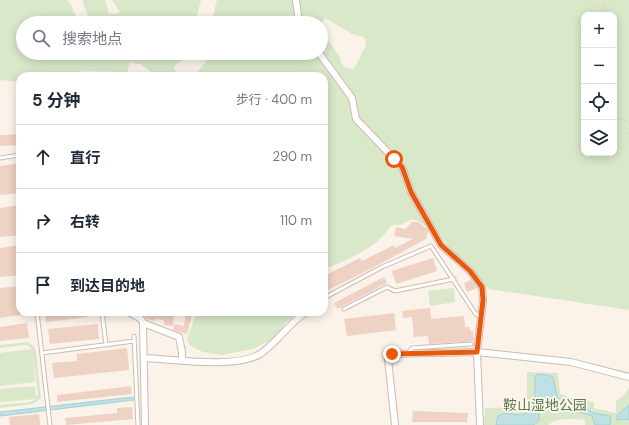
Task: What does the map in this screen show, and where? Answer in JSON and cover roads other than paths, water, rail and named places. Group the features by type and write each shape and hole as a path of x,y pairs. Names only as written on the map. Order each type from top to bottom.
{"street":[{"path":"296,0 298,16"},
{"path":"324,60 352,98 356,119 402,167 411,192 441,245 470,271 482,287 483,300 477,352 480,425"},
{"path":"136,316 141,319 143,323 145,425"},
{"path":"144,358 218,362 250,359 260,354 280,339 293,321 300,316"},
{"path":"143,323 178,337 182,352 182,360"},
{"path":"394,425 388,359 392,354 477,352 571,362 629,377"}],"lane":[{"path":"0,158 16,156"},
{"path":"328,296 382,267 428,246 434,249 474,313 480,317"},
{"path":"344,309 387,287 395,291 454,279"},
{"path":"37,316 50,425"},
{"path":"102,316 106,344"},
{"path":"134,336 138,425"},
{"path":"42,353 134,341"},
{"path":"406,354 412,348 471,344"}],"water":[{"path":"537,374 553,377 557,396 561,402 584,407 593,413 610,416 610,425 595,425 592,416 564,407 549,408 539,411 539,421 533,425 496,425 498,416 506,413 519,415 525,414 529,410 534,401 535,376"},
{"path":"133,397 134,400 0,416 0,412"},
{"path":"629,405 629,420 617,420 617,415"}],"park label":[{"name":"鞍山湿地公园","path":"545,405"}]}
